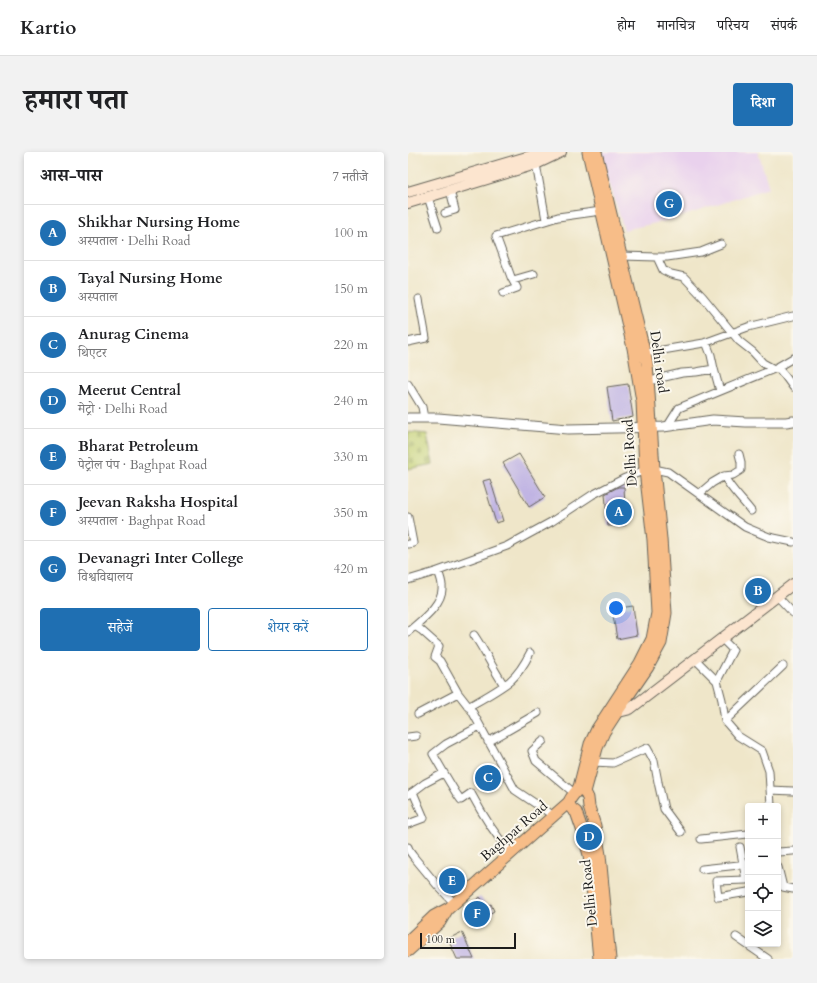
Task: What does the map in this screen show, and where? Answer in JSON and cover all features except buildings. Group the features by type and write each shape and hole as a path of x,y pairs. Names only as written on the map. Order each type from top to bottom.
{"main road":[{"path":"408,192 544,152"},
{"path":"408,203 536,164 561,152"},
{"name":"Delhi Road","path":"588,152 633,348 647,428 657,613 652,639 623,696 614,710 597,748 585,792 595,826 600,855 610,959"},
{"name":"Delhi road","path":"596,152 647,363 647,428"},
{"path":"614,710 623,711 630,709 793,584"},
{"path":"623,696 640,701"},
{"name":"Delhi Road","path":"599,959 589,855 576,812 572,810 570,806 590,744 597,728 614,710"},
{"name":"Baghpat Road","path":"408,951 415,938 434,916 452,905 554,816 574,794"},
{"path":"540,828 576,812 584,811 589,807"}],"street":[{"path":"536,164 546,220"},
{"path":"445,213 455,210 450,190"},
{"path":"428,197 438,228"},
{"path":"503,293 517,288 496,236 558,216 602,211"},
{"path":"622,256 667,257 701,252 721,244"},
{"path":"657,257 663,270 671,274 684,277 703,297 739,341 753,352 763,363 776,368 789,376 793,387"},
{"path":"513,280 534,274"},
{"path":"408,342 426,338 419,299"},
{"path":"645,353 706,342 748,327 793,316"},
{"path":"706,342 711,355 720,391"},
{"path":"667,426 679,408 776,368 793,358"},
{"path":"648,382 682,373 714,369"},
{"path":"408,384 422,407 424,418"},
{"path":"408,418 438,418 568,429 647,428 713,420 746,422 793,421"},
{"path":"699,494 712,483 724,476 733,475 741,470 739,454"},
{"path":"408,580 438,571 507,546 550,522 592,495 623,479 650,469 668,472 745,527 769,537 793,542"},
{"path":"724,476 730,487 744,501 751,511"},
{"path":"408,517 413,543 408,544"},
{"path":"408,632 438,602 442,587 438,571"},
{"path":"777,596 793,613"},
{"path":"415,626 439,646 435,657 440,662 480,726 515,790 554,816"},
{"path":"474,634 487,655 494,671 504,685"},
{"path":"717,681 734,650 721,638"},
{"path":"468,707 510,681 525,663 530,653"},
{"path":"695,659 717,681 725,721 738,736 762,751 769,771 770,803"},
{"path":"725,721 783,666"},
{"path":"418,714 458,692"},
{"path":"488,742 538,713"},
{"path":"480,726 446,744 433,754 461,800 471,793 484,817 505,847 511,853"},
{"path":"408,737 416,736"},
{"path":"543,741 532,752 536,761 574,794"},
{"path":"593,762 613,763 647,748 654,761 664,809 681,832"},
{"path":"408,824 424,818 411,793 425,783 444,773"},
{"path":"770,790 793,791"},
{"path":"701,839 745,834"},
{"path":"740,846 745,861"},
{"path":"408,847 413,856 452,905"},
{"path":"781,852 793,851"},
{"path":"702,869 745,864"},
{"path":"745,880 716,881 718,897 745,892"},
{"path":"781,887 793,890"},
{"path":"736,937 768,959"}],"shaded area":[{"path":"600,152 758,152 769,188 674,219 624,230"}],"green space":[{"path":"408,432 427,434 433,464 408,469"}],"place":[{"name":"Devanagri Inter College","path":"669,204"},
{"name":"Shikhar Nursing Home","path":"619,512"},
{"name":"Tayal Nursing Home","path":"758,591"},
{"name":"Anurag Cinema","path":"488,778"},
{"name":"Meerut Central","path":"589,837"},
{"name":"Bharat Petroleum","path":"452,881"},
{"name":"Jeevan Raksha Hospital","path":"477,914"}]}
